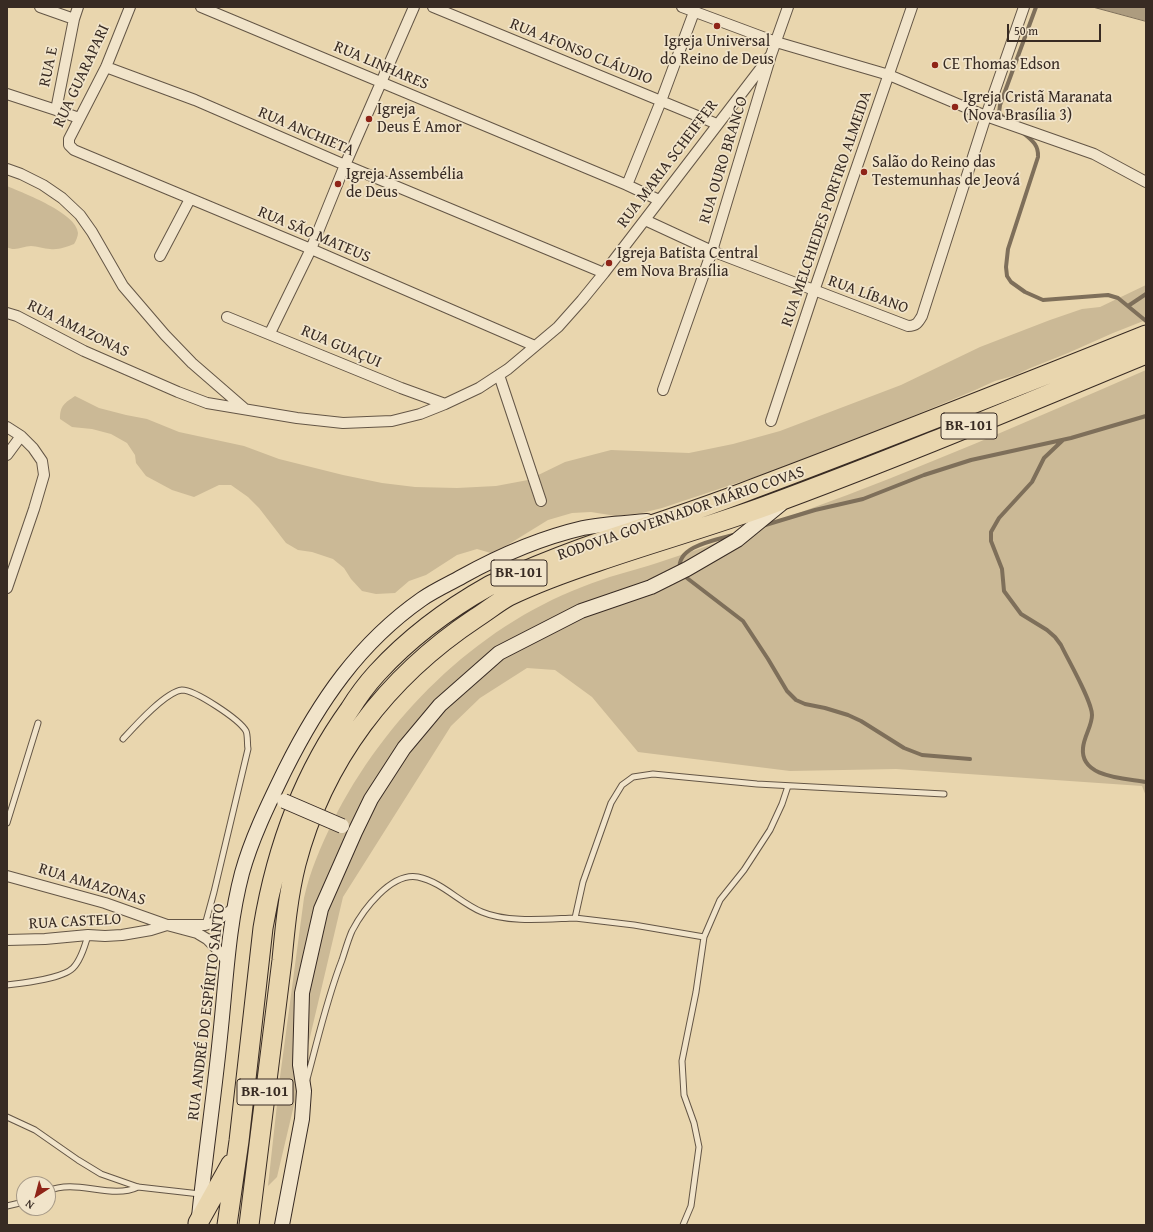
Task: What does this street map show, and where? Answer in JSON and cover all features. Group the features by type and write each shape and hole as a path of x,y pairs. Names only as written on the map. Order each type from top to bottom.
{"highway":[{"name":"RODOVIA GOVERNADOR MÁRIO COVAS","path":"227,1225 263,928 274,873 286,833 325,745 376,674 396,654 440,618 491,586 544,562 728,499 912,429 1146,335"},
{"name":"RODOVIA GOVERNADOR MÁRIO COVAS","path":"249,1225 286,916 296,864 313,813 336,765 364,722 396,684 451,634 507,597 568,571 743,514 791,496 996,416 1146,354"},
{"path":"198,1224 236,1154"}],"street":[{"path":"40,7 74,19"},
{"name":"RUA E","path":"78,7 74,19 56,110 79,118"},
{"name":"RUA GUARAPARI","path":"80,153 74,150 70,145 69,139 106,67 130,7"},
{"name":"RUA LINHARES","path":"201,7 627,185 659,200"},
{"path":"270,333 311,249 345,165 414,7"},
{"name":"RUA AFONSO CLÁUDIO","path":"433,7 717,124"},
{"path":"682,7 776,42 889,75 986,116 1094,154 1146,182"},
{"name":"RUA OURO BRANCO","path":"662,390 712,251 788,7"},
{"name":"RUA MELCHIEDES PORFIRO ALMEIDA","path":"771,421 814,291 912,7"},
{"path":"986,116 1024,7"},
{"path":"627,185 661,101 694,12"},
{"name":"RUA MARIA SCHEIFFER","path":"135,374 207,403 297,418 350,422 392,421 420,414 479,388 508,369 558,327 582,300 772,55"},
{"name":"RUA ANCHIETA","path":"106,67 195,100 345,165 604,273"},
{"path":"7,94 56,110"},
{"name":"RUA LÍBANO","path":"645,220 712,251 908,326 914,326 918,323 922,316 986,116"},
{"name":"RUA SÃO MATEUS","path":"80,153 311,249 535,346"},
{"path":"7,169 21,174 42,185 62,198 80,215 92,232 123,286 192,363 246,410"},
{"path":"160,256 190,199"},
{"name":"RUA AMAZONAS","path":"7,313 17,316 84,351 135,374"},
{"name":"RUA GUAÇUI","path":"227,317 270,333 401,388 445,404"},
{"path":"499,375 542,501"},
{"path":"7,427 33,448 42,461 44,475 7,588"},
{"path":"7,455 20,436"},
{"name":"RODOVIA GOVERNADOR MÁRIO COVAS","path":"282,1225 302,1119 304,1091 300,1065 302,993 321,909 349,829 371,799 404,748 440,705 499,653 581,611 652,587 687,569 737,540 791,496"},
{"name":"RUA ANDRÉ DO ESPÍRITO SANTO","path":"198,1224 212,1112 227,961 234,908 243,872 256,833 278,798 300,741 331,690 360,653 381,633 424,597 499,557 545,538 586,528 671,518"},
{"path":"278,798 349,829"},
{"name":"RUA AMAZONAS","path":"7,876 105,903 167,925 197,933 216,946 227,961"},
{"name":"RUA AMAZONAS","path":"167,925 205,925 214,922 234,908"},
{"name":"RUA CASTELO","path":"7,940 45,939 88,935 122,935 151,930 167,925"}],"lane":[{"path":"123,739 141,719 156,706 168,696 181,690 194,693 220,708 236,720 246,731 248,749 205,925"},
{"path":"7,823 38,723"},
{"path":"575,918 583,882 611,803 622,785 633,776 653,774 757,784 944,794"},
{"path":"683,1225 691,1206 699,1147 694,1123 684,1095 682,1061 696,992 704,937 720,900 744,870 770,830 782,804 788,786"},
{"path":"304,1091 336,975 352,931 370,904 388,886 407,877 418,877 430,881 482,912 498,917 528,919 575,918 619,923 704,937"},
{"path":"7,985 52,978 72,969 81,955 88,935"},
{"path":"7,1117 35,1130 101,1174 138,1187 201,1194"},
{"path":"56,1188 77,1187 131,1191 138,1187"}],"shaded area":[{"path":"1093,7 1146,7 1146,21"},
{"path":"7,186 48,205 69,218 78,233 74,244 56,249 36,246 16,249 7,247"},
{"path":"1146,285 1146,320 1016,375 995,381 812,458 662,508 642,513 616,516 591,512 572,513 548,520 509,544 491,553 477,549 457,555 426,575 409,581 395,593 376,594 362,591 351,579 344,568 333,559 312,552 298,550 286,543 259,508 248,497 231,485 219,485 194,497 172,490 146,476 136,463 135,455 127,443 111,434 92,429 72,427 60,419 62,407 75,396 99,408 147,419 179,432 244,446 279,459 343,475 382,483 415,487 457,488 496,486 528,480 565,462 611,450 689,453 733,444 780,431 901,385 980,347 1082,309 1100,307"},
{"path":"1146,370 1146,796 1142,786 896,769 790,771 638,752 592,697 555,670 527,668 480,698 451,726 343,897 277,1177 268,1186 280,1077 304,898 309,878 333,821 354,783 378,747 406,713 436,681 470,652 505,627 543,605 582,587 694,551 847,495 976,443"}],"waterway":[{"path":"1005,119 999,113 1000,105 1036,7"},
{"path":"1022,132 1035,145 1038,152 1038,157 1008,249 1006,267 1007,276 1011,282 1025,292 1043,300 1108,295 1118,298 1146,321"},
{"path":"1128,306 1146,294"},
{"path":"762,526 815,510 863,499 924,475 971,460 1071,438 1146,416"},
{"path":"1063,440 1044,458 1032,482 999,518 991,532 991,541 1002,569 1004,591 1021,614 1047,630 1055,637 1061,645 1088,700 1092,715 1083,748 1084,758 1096,771 1106,775 1146,782"},
{"path":"680,569 680,561 691,549 699,545 733,535"},
{"path":"683,575 743,621 787,691 796,700 805,704 848,715 861,721 904,748 922,755 970,759"}],"place":[{"name":"Igreja Universal do Reino de Deus","path":"717,26"},
{"name":"CE Thomas Edson","path":"935,65"},
{"name":"Igreja Cristã Maranata (Nova Brasília 3)","path":"955,107"},
{"name":"Igreja Deus É Amor","path":"369,119"},
{"name":"Salão do Reino das Testemunhas de Jeová","path":"864,172"},
{"name":"Igreja Assembélia de Deus","path":"338,184"},
{"name":"Igreja Batista Central em Nova Brasília","path":"609,263"}]}
